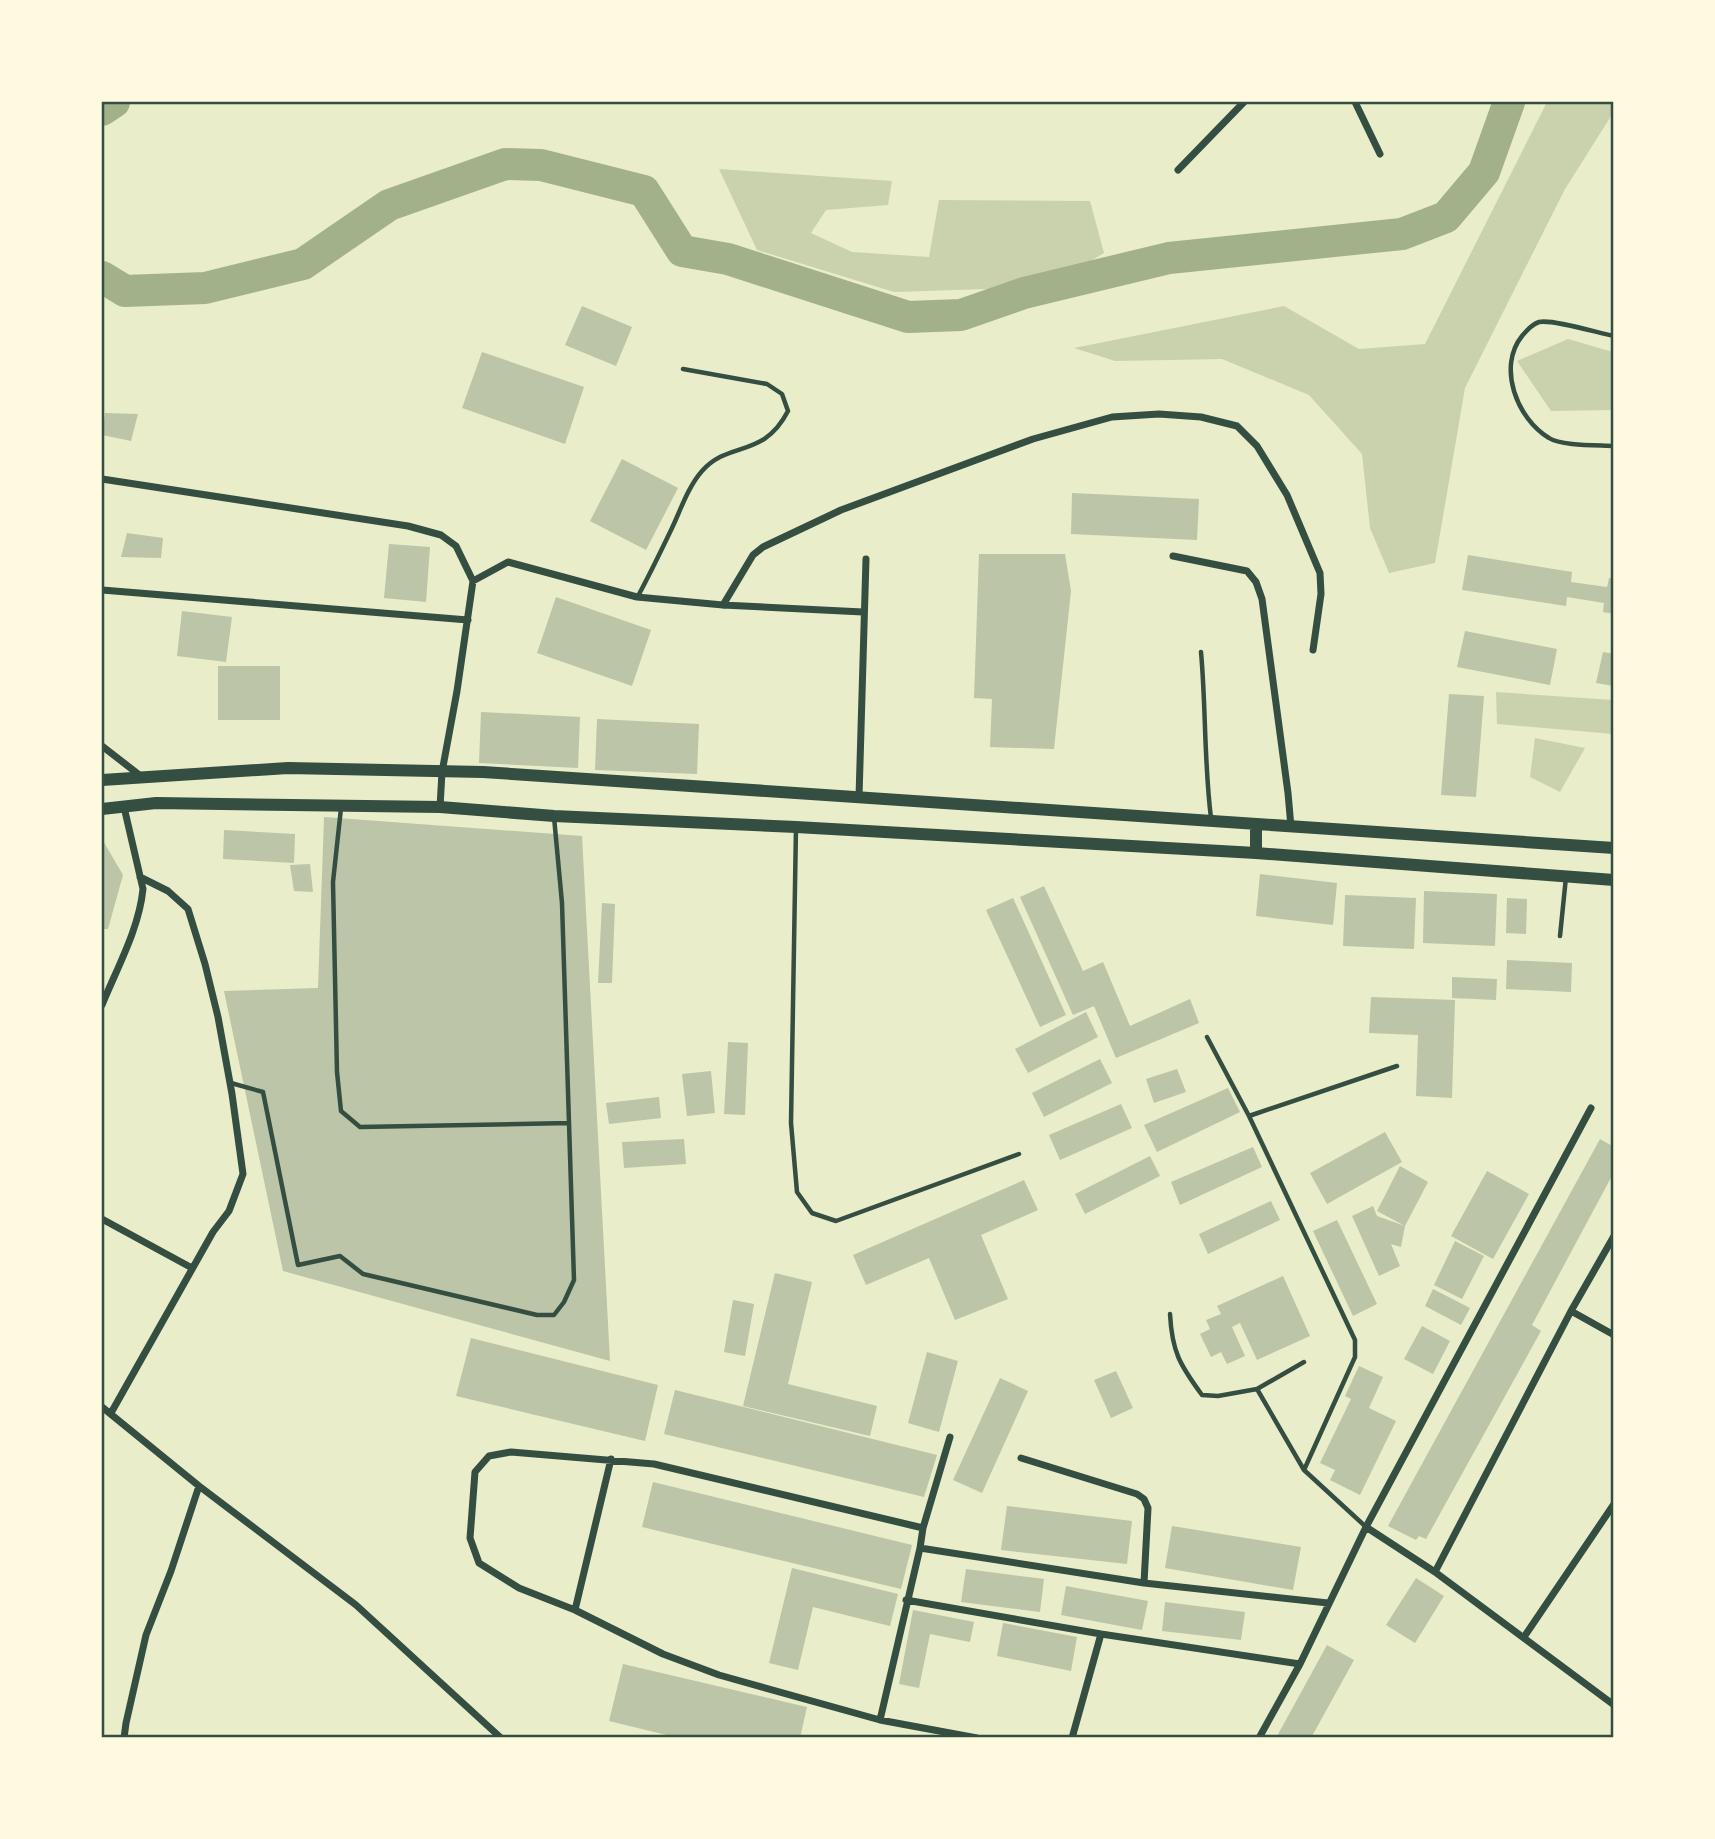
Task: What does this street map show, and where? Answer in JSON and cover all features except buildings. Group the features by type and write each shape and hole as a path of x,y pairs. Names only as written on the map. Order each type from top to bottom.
{"main road":[{"path":"102,780 288,768 482,772 1614,848"},
{"path":"102,809 156,803 440,807 554,816 1256,853 1614,880"},
{"path":"1256,824 1256,853"}],"street":[{"path":"1178,170 1244,102"},
{"path":"1355,102 1380,154"},
{"path":"723,605 753,555 763,547 841,510 1033,439 1112,417 1159,414 1201,417 1237,426 1257,446 1287,495 1320,573 1321,594 1313,650"},
{"path":"102,479 408,526 441,535 456,546 472,581 442,772 440,807"},
{"path":"1173,556 1247,571 1256,582 1262,599 1291,827"},
{"path":"859,797 866,559"},
{"path":"472,581 508,562 637,597 723,605 863,612"},
{"path":"102,590 468,620"},
{"path":"102,746 142,777"},
{"path":"102,1005 138,912 143,889 124,807"},
{"path":"111,1413 213,1232 229,1211 243,1174 230,1083 205,964 188,909 168,891 140,877"},
{"path":"1259,1738 1300,1664 1366,1527 1591,1108"},
{"path":"102,1219 192,1268"},
{"path":"1435,1572 1571,1311 1614,1236"},
{"path":"1571,1311 1614,1335"},
{"path":"102,1407 199,1486 356,1605 501,1738"},
{"path":"880,1720 923,1528 950,1437"},
{"path":"923,1528 654,1464 511,1452 489,1457 475,1472 470,1538 479,1563 519,1588 575,1610 663,1654 719,1675 880,1720 977,1738"},
{"path":"1021,1458 1137,1494 1144,1499 1148,1508 1144,1583"},
{"path":"575,1610 611,1459"},
{"path":"124,1738 125,1723 146,1635 171,1571 199,1486"},
{"path":"1524,1637 1614,1504"},
{"path":"1366,1527 1435,1572 1614,1705"},
{"path":"920,1548 1144,1583 1328,1603"},
{"path":"906,1600 1101,1634 1300,1664"},
{"path":"1072,1738 1101,1634"}],"lane":[{"path":"1614,336 1539,322 1526,330 1514,346 1510,376 1522,410 1534,427 1552,440 1614,446"},
{"path":"637,597 657,561 691,486 703,470 720,456 765,440 782,423 788,411 782,394 767,384 683,369"},
{"path":"1202,652 1206,780 1211,822"},
{"path":"341,806 334,882 337,1072 341,1111 360,1127 569,1123"},
{"path":"230,1083 263,1093 298,1265 340,1256 363,1274 537,1315 554,1315 564,1302 574,1280 562,903 554,816"},
{"path":"796,827 791,1123 797,1192 812,1213 836,1221 1019,1154"},
{"path":"1560,936 1566,876"},
{"path":"1207,1037 1249,1116 1355,1340 1355,1357 1304,1470"},
{"path":"1249,1116 1396,1066"},
{"path":"1170,1314 1171,1336 1179,1362 1202,1395 1218,1396 1257,1389 1304,1362"},
{"path":"1257,1389 1304,1470 1366,1527"}],"green space":[{"path":"1547,102 1613,102 1613,113 1565,189 1465,388 1435,563 1389,573 1370,528 1362,454 1309,395 1222,359 1115,361 1074,348 1284,306 1359,349 1425,344"},
{"path":"719,169 892,181 888,205 826,210 811,233 852,252 929,257 939,200 1090,201 1104,253 1047,287 894,292 757,250"},
{"path":"1568,339 1613,352 1613,410 1551,411 1517,361"},
{"path":"1496,692 1613,700 1613,734 1497,724"},
{"path":"1535,738 1585,748 1560,792 1530,777"}],"waterway":[{"path":"102,110 114,102"},
{"path":"102,277 125,291 205,288 303,264 389,205 505,164 541,165 644,191 682,251 728,259 908,317 961,315 1024,293 1169,258 1402,234 1446,217 1484,172 1509,102"}]}
